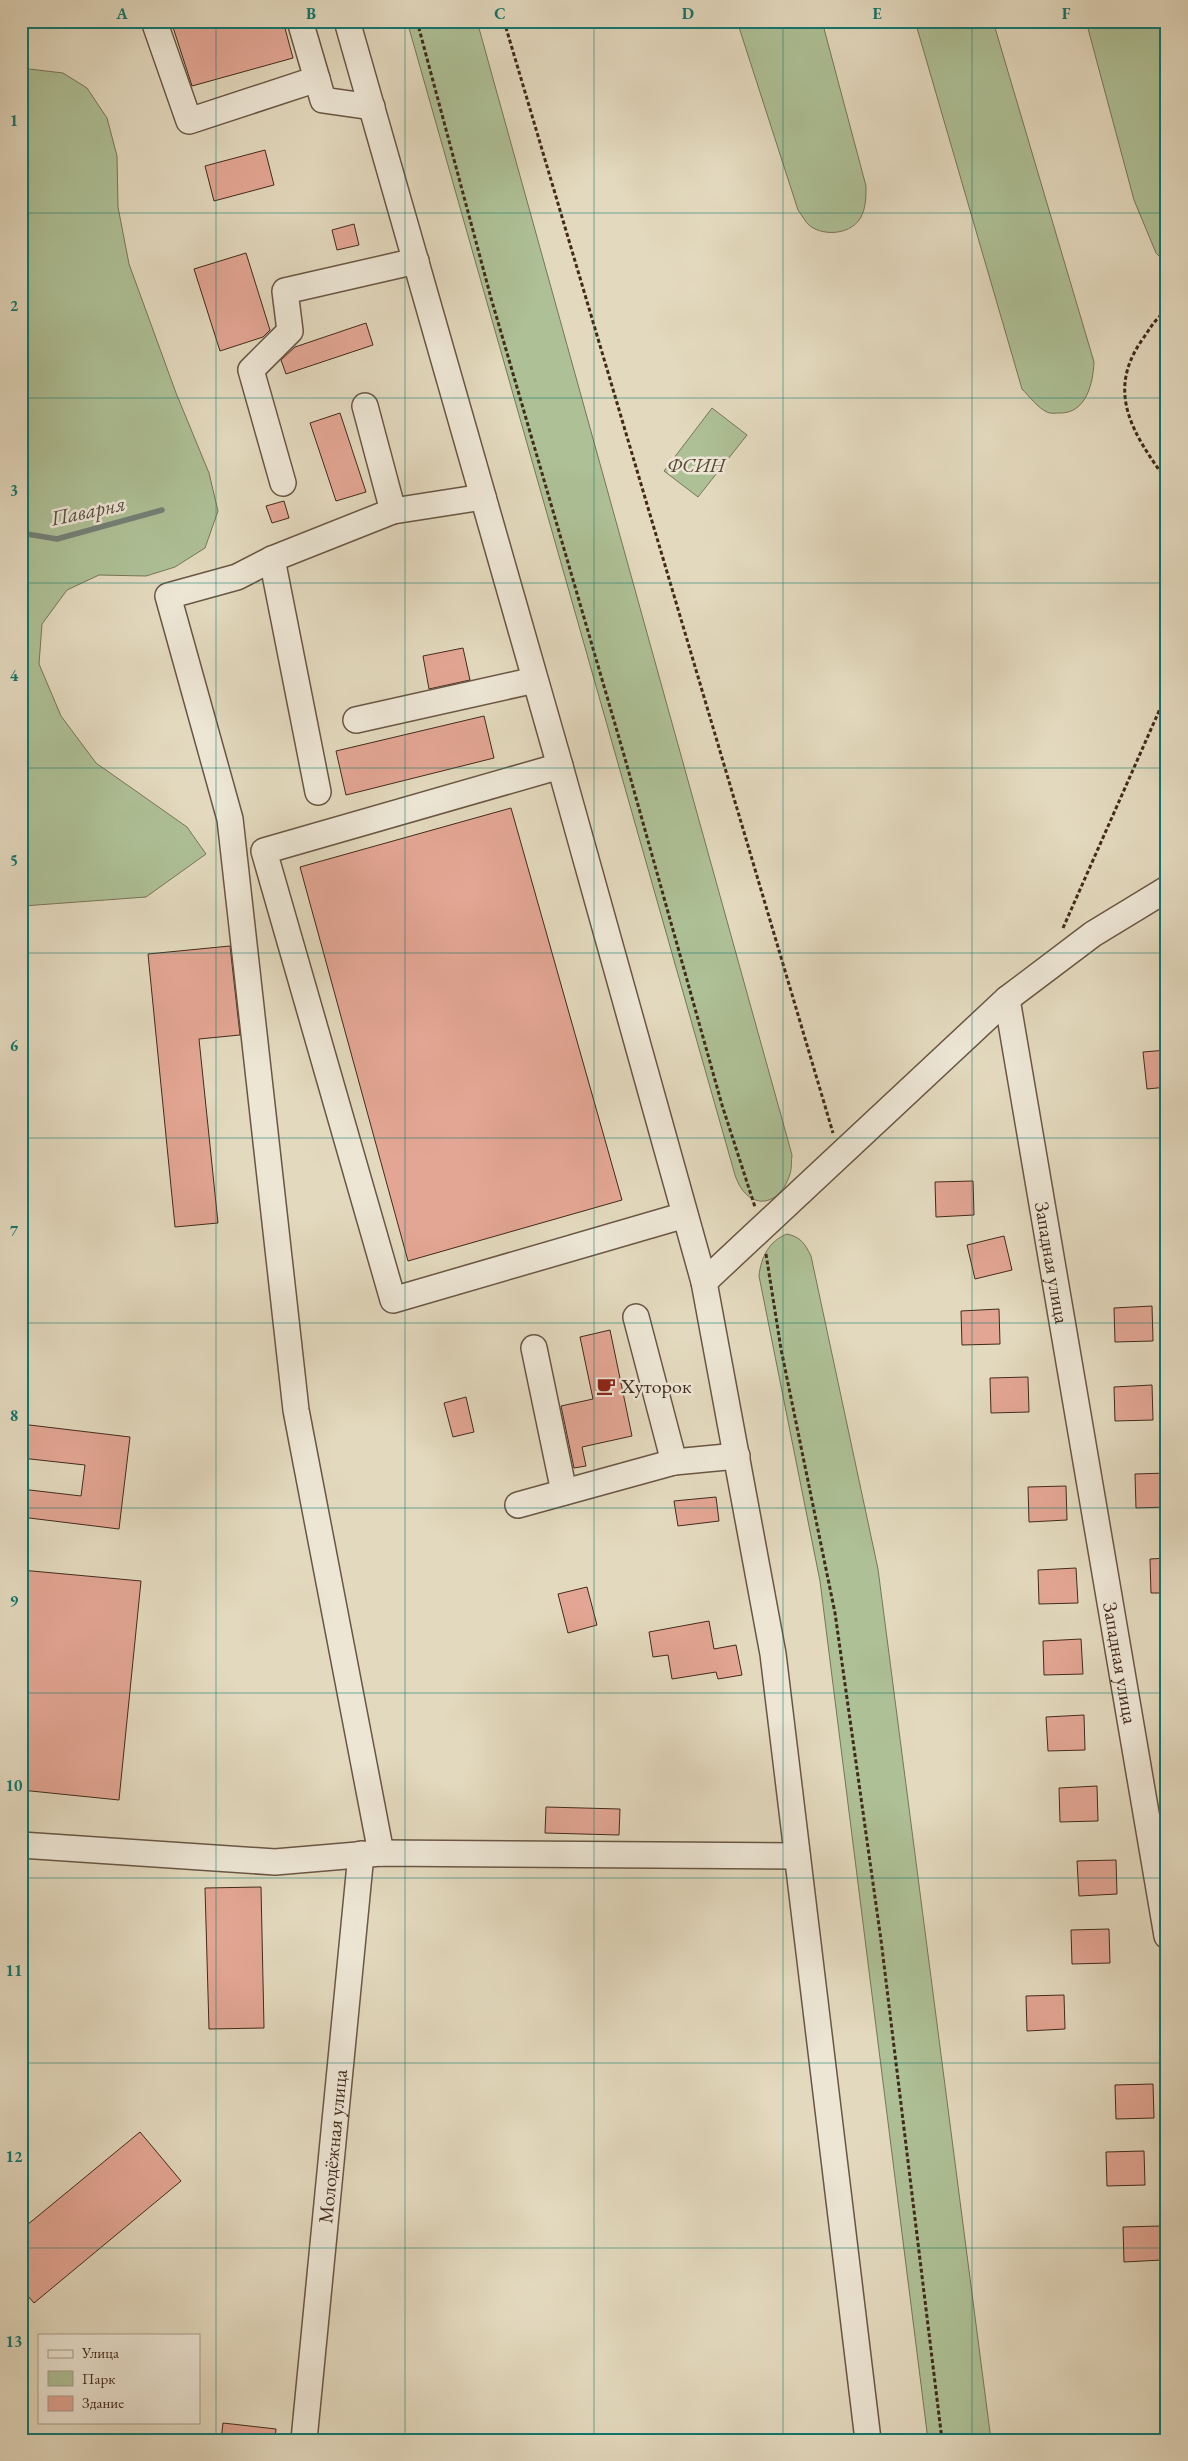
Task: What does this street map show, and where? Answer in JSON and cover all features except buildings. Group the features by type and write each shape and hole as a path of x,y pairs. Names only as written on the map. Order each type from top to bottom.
{"street":[{"path":"154,21 189,121 317,79"},
{"path":"300,21 323,100 372,108"},
{"path":"347,21 560,766 704,1282 773,1654 868,2440"},
{"path":"283,483 251,370 290,331 286,291 416,261"},
{"path":"365,406 392,511"},
{"path":"318,792 272,559 392,511 483,497"},
{"name":"Молодёжная улица","path":"272,559 237,577 168,596 230,819 296,1410 371,1853 304,2440"},
{"path":"356,720 535,680"},
{"path":"560,766 264,851 393,1300 685,1215"},
{"path":"704,1282 1007,999 1093,934 1167,888"},
{"name":"Западная улица","path":"1007,999 1167,1936"},
{"path":"636,1317 674,1462"},
{"path":"534,1348 564,1492"},
{"path":"518,1505 674,1462 737,1456"},
{"path":"21,1845 275,1862 371,1853 797,1856"}],"path":[{"path":"417,21 491,298 624,755 722,1105 762,1228 782,1349 835,1613 881,1940 942,2440"},
{"path":"504,21 839,1156"},
{"path":"1167,311 1158,316 1131,355 1123,382 1128,413 1139,442 1167,481"},
{"path":"1059,935 1167,693"}],"green space":[{"path":"407,21 477,21 792,1155 791,1172 785,1186 771,1199 755,1200 747,1195 740,1187 735,1175"},
{"path":"737,21 822,21 866,186 863,213 857,223 851,227 838,232 823,232 810,226 798,210"},
{"path":"915,21 993,21 1094,362 1090,388 1082,403 1076,409 1068,412 1047,412 1037,405 1022,389"},
{"path":"1086,21 1166,21 1167,264 1156,253 1134,200"},
{"path":"29,69 63,73 87,88 107,118 117,156 118,207 129,264 176,393 209,473 218,511 205,548 175,567 146,576 99,575 67,590 42,624 39,664 61,716 96,763 187,827 206,854 146,897 23,906 25,811 21,810 21,72"},
{"name":"ФСИН","path":"712,408 747,435 698,497 664,471"},
{"path":"787,1234 796,1237 802,1242 811,1256 878,1569 991,2440 928,2440 820,1581 759,1276 767,1250 775,1241"}],"waterway":[{"name":"Паварня","path":"21,533 57,539 162,510"}],"place":[{"name":"Хуторок","path":"606,1386"}]}
